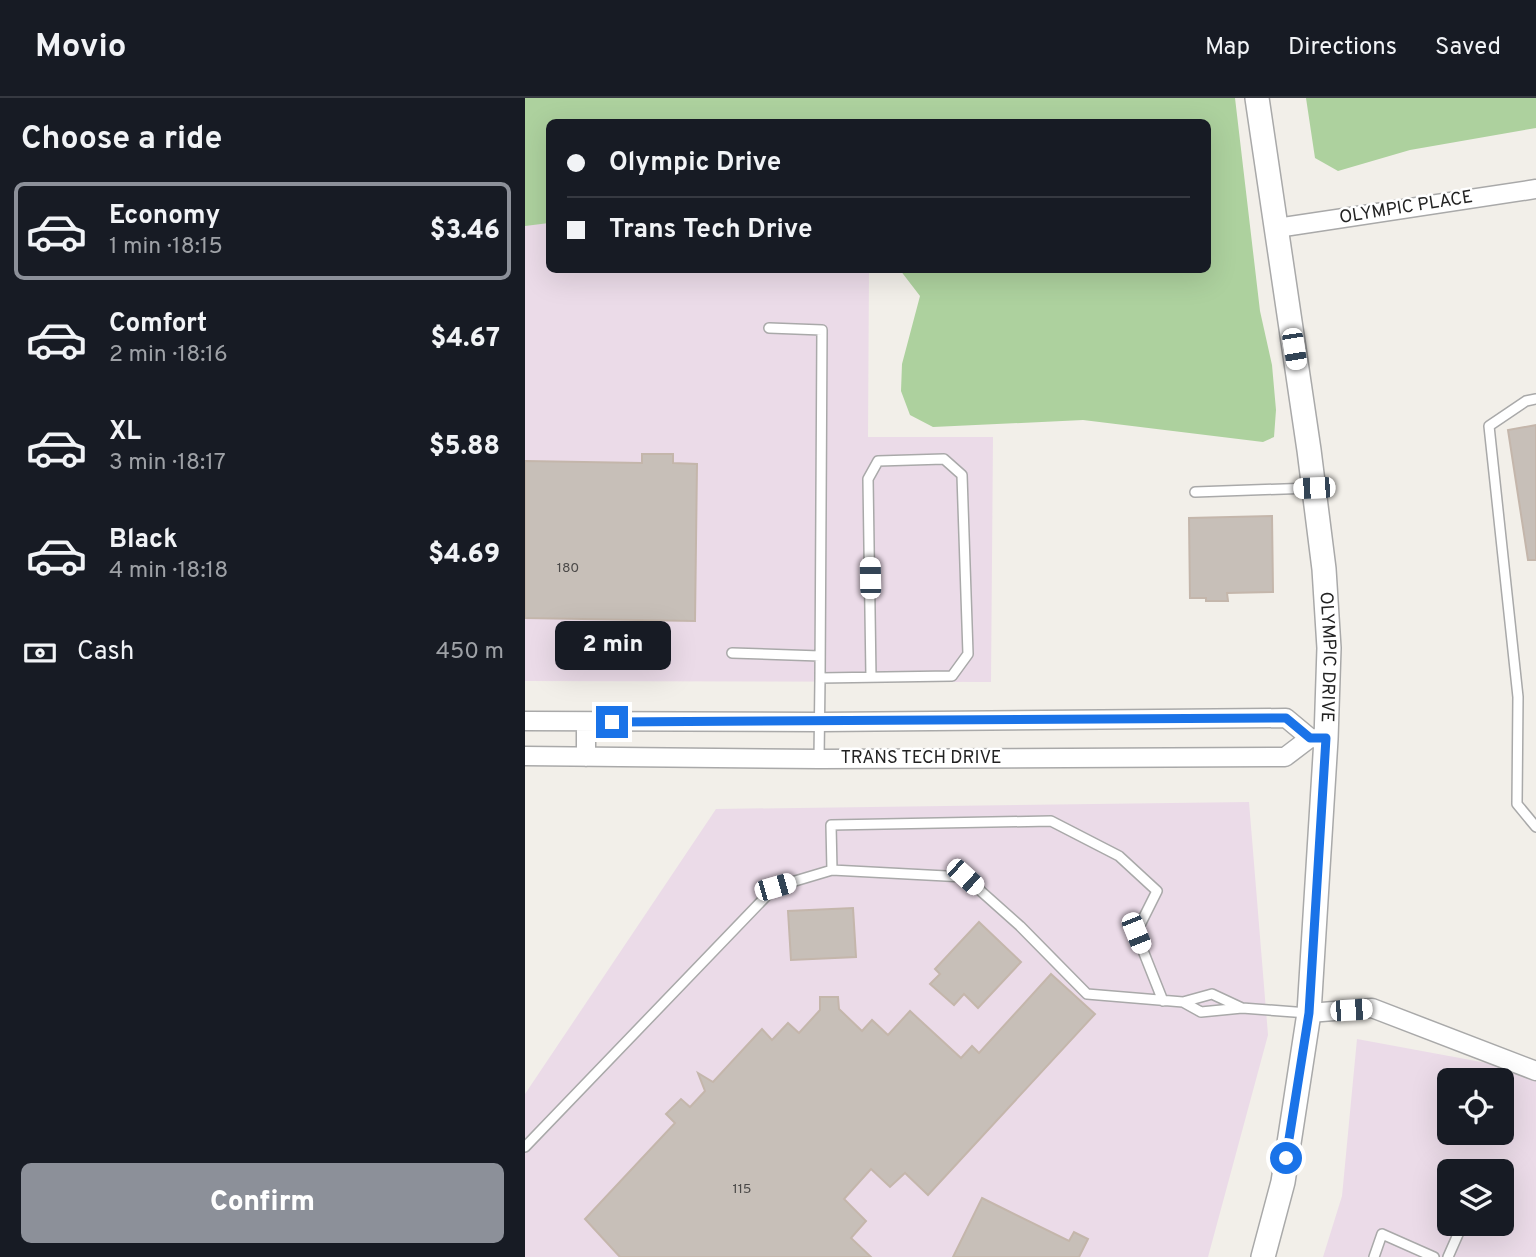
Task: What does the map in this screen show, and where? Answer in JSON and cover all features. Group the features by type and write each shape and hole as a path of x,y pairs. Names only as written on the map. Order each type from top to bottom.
{"street":[{"name":"OLYMPIC DRIVE","path":"1257,98 1314,488 1324,569 1329,648 1318,738 1309,1013 1283,1182 1263,1257"},
{"name":"OLYMPIC PLACE","path":"1277,228 1536,189"},
{"name":"TRANS TECH DRIVE","path":"525,721 820,722 1286,718 1318,738 1285,757 819,759 525,756"},
{"path":"586,722 586,757"},
{"path":"1309,1013 1372,1009 1536,1071"}],"lane":[{"path":"769,328 822,330 819,759"},
{"path":"1536,399 1526,401 1489,426 1518,697 1517,804 1536,827"},
{"path":"820,678 951,676 968,654 962,475 944,459 878,461 868,479 871,677"},
{"path":"1195,492 1314,488"},
{"path":"732,653 820,656"},
{"path":"832,870 831,825 1051,821 1119,856 1157,891 1136,933 1163,1000"},
{"path":"525,1147 775,887 832,870 965,877 1020,926 1087,995 1183,1002 1212,994 1242,1008"},
{"path":"1183,1002 1201,1012 1242,1008 1309,1013"},
{"path":"1374,1257 1382,1234 1434,1257"},
{"path":"1448,1257 1457,1236"}],"shaded area":[{"path":"525,223 546,223 546,273 869,273 868,437 993,437 991,682 525,681"},
{"path":"1249,802 1268,1035 1208,1257 525,1257 525,1094 716,809"},
{"path":"1357,1039 1536,1072 1536,1257 1323,1257 1342,1196"}],"green space":[{"path":"525,98 1235,98 1260,311 1272,365 1276,410 1274,437 1263,442 1083,420 933,427 910,415 901,391 902,364 920,296 902,273 1211,273 1211,119 546,119 546,223 525,226"},
{"path":"1306,98 1536,98 1536,128 1410,150 1338,171 1315,158"}],"building":[{"path":"1536,425 1536,560 1528,560 1508,430"},
{"path":"642,454 673,454 673,463 697,464 695,621 525,618 525,461 642,463"},
{"path":"1272,516 1273,592 1227,593 1228,601 1190,598 1189,518"},
{"path":"853,908 856,957 791,960 788,911"},
{"path":"979,922 1021,962 978,1008 964,994 954,1005 930,984 940,974 935,969"},
{"path":"1051,974 1095,1014 928,1195 905,1173 890,1187 871,1169 844,1199 866,1221 851,1238 871,1257 620,1257 585,1219 675,1123 666,1114 681,1099 690,1107 705,1091 698,1073 713,1082 762,1029 772,1040 788,1023 799,1033 820,1010 820,997 838,997 839,1009 862,1031 872,1020 888,1035 910,1011 961,1058 972,1046 979,1053"},
{"path":"982,1198 1069,1241 1074,1232 1088,1239 1079,1257 953,1257"}],"route":[{"path":"612,722 1286,718 1310,738 1326,738 1309,1013 1286,1158"}]}
